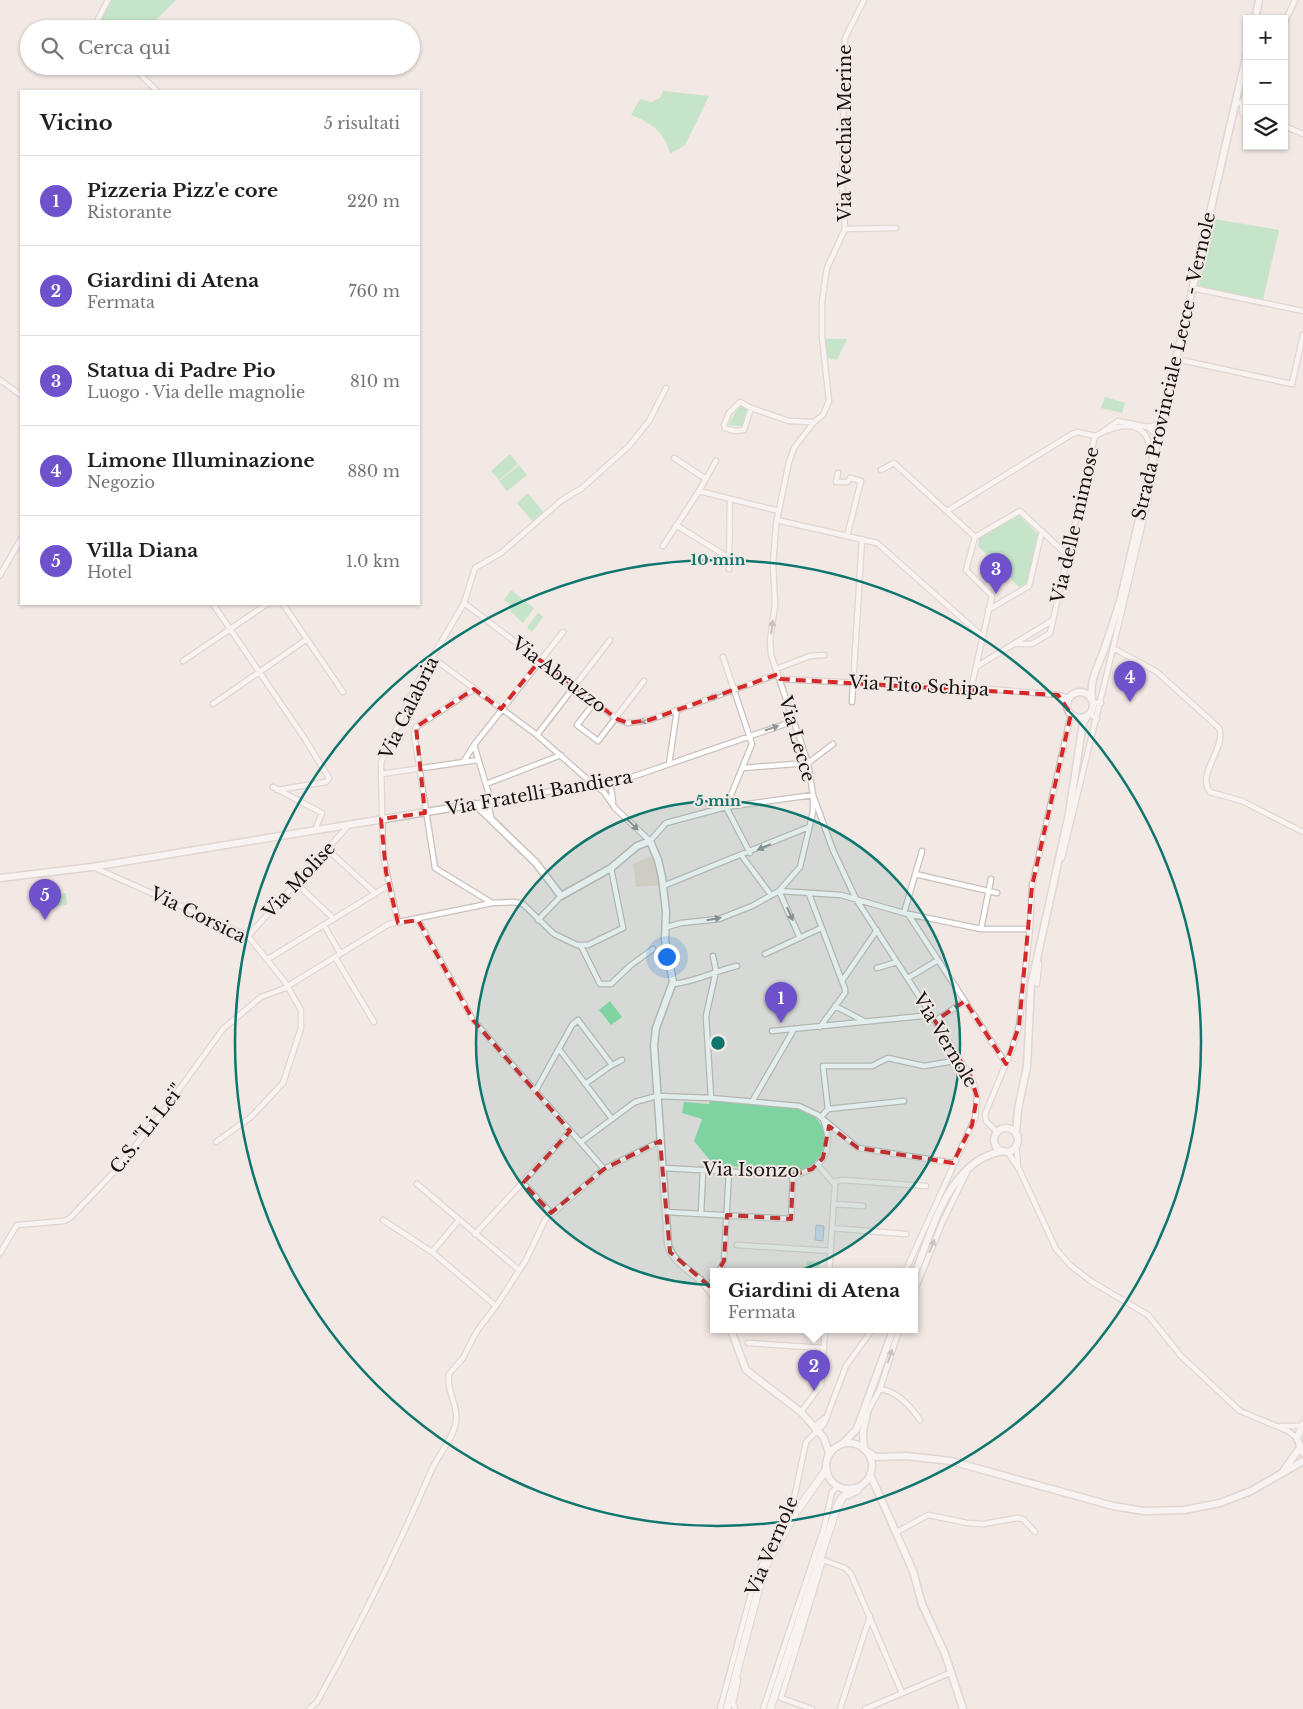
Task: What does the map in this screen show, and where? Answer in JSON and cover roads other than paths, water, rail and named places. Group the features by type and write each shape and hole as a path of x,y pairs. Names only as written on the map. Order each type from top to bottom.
{"main road":[{"path":"727,1709 768,1561 796,1512 826,1470"},
{"path":"770,1709 837,1507 842,1498 852,1489"}],"street":[{"path":"98,20 108,0"},
{"name":"Via Vecchia Merine","path":"823,415 829,401 822,337 824,284 827,268 845,229 842,185 845,38 864,0"},
{"path":"1256,15 1259,0"},
{"path":"1288,15 1295,0"},
{"name":"Strada Provinciale Lecce - Vernole","path":"1016,1145 1018,1109 1027,1067 1031,986 1069,813 1080,737 1083,723 1089,715 1092,701 1090,688 1105,648 1120,598 1159,437 1192,288 1239,102 1246,60"},
{"path":"141,75 157,90"},
{"path":"1243,97 1239,102 1243,114"},
{"path":"1288,128 1303,134"},
{"path":"845,229 896,228"},
{"path":"1192,288 1303,311"},
{"path":"1176,359 1292,384 1303,335"},
{"path":"0,380 20,394"},
{"name":"Via Calabria","path":"398,923 383,856 381,820 382,758 414,689 464,603 475,568 501,553 562,500 582,488 628,446 649,421 666,388"},
{"path":"751,408 744,430 735,431 726,428 724,425 735,405 740,402 748,404 751,408 789,421 814,422"},
{"name":"Via Lecce","path":"667,927 681,923 719,919 780,891 800,867 813,812 813,794 808,762 771,655 770,640 775,604 773,564 776,520 794,448 814,422 823,415"},
{"name":"Via delle mimose","path":"1101,433 1118,421 1148,427 1162,423"},
{"name":"Via delle mimose","path":"976,667 1053,620 1095,436 1123,425 1135,428 1146,436"},
{"path":"1148,427 1159,437"},
{"path":"947,511 1072,434 1078,432 1095,436"},
{"path":"1153,460 1146,436 1159,437"},
{"path":"674,458 706,479"},
{"path":"663,546 716,461"},
{"path":"881,470 894,463 975,537"},
{"path":"838,473 836,482 847,482 850,478 861,481 848,536"},
{"path":"1037,984 1046,926 1082,768 1098,719 1149,496 1146,489"},
{"path":"699,491 778,511"},
{"path":"729,569 730,499"},
{"path":"972,689 992,596 966,570 975,537 1020,511 1067,555"},
{"path":"776,520 881,545 982,636"},
{"path":"676,526 729,558"},
{"path":"988,610 1029,586 1042,531"},
{"path":"852,702 862,539"},
{"path":"0,575 20,541"},
{"name":"Via Abruzzo","path":"464,603 616,718 644,680"},
{"path":"214,605 329,778 326,782 275,788 322,813 315,830"},
{"path":"183,661 265,605"},
{"path":"284,605 343,692"},
{"path":"1013,644 1032,644 1050,633 1053,620"},
{"path":"464,761 501,709 563,632"},
{"path":"213,704 307,639"},
{"path":"537,735 610,640"},
{"path":"1113,648 1157,672 1219,728 1220,735 1206,783 1210,792 1248,803 1303,832"},
{"path":"595,702 577,725 598,741 616,718 628,723 642,722 778,674 810,656 824,655"},
{"path":"723,657 752,744 727,806 750,853"},
{"path":"433,658 561,755 604,792 613,804 650,841 658,860 663,886 667,927 665,940 673,984 654,1037 670,1252 681,1264 709,1286"},
{"name":"Via Tito Schipa","path":"778,674 854,682 1058,695 1069,701"},
{"name":"Strada Provinciale Lecce - Vernole","path":"1080,737 1069,701 1093,677"},
{"path":"474,689 414,729 425,813 435,868 492,903"},
{"path":"1080,692 1092,701 1101,703"},
{"path":"669,764 677,710"},
{"path":"917,1268 949,1192 964,1172 982,1158 994,1141 997,1132 986,1121 985,1114 1006,1064 1019,1026 1030,929 1032,886 1074,715 1089,715 1098,719"},
{"name":"Via Fratelli Bandiera","path":"0,878 92,867 610,782 629,778 794,720"},
{"path":"742,768 808,762 833,744"},
{"path":"474,745 491,801 489,807 492,820"},
{"path":"486,784 561,755"},
{"path":"381,774 478,760"},
{"path":"610,782 613,804"},
{"path":"538,920 561,896 611,868 637,846 650,841 666,823 727,806 813,794"},
{"name":"Via Vernole","path":"813,794 833,850 855,898 932,1015 974,1084 977,1104 972,1125 953,1163 907,1268"},
{"path":"475,804 536,863 561,896"},
{"name":"Via Molise","path":"248,936 350,824"},
{"path":"663,886 809,828"},
{"path":"328,850 375,893"},
{"path":"922,852 906,913 1006,1064"},
{"path":"742,856 771,895"},
{"name":"Via Corsica","path":"92,867 248,936 287,985 301,1010 301,1028 283,1083 251,1116 216,1142"},
{"path":"580,946 595,942 623,928 611,868"},
{"path":"915,874 997,893"},
{"path":"981,929 991,880"},
{"path":"297,884 334,919"},
{"path":"268,959 389,885"},
{"path":"800,938 780,891 841,895 906,913 981,929 1030,929"},
{"path":"809,894 845,993 820,1027"},
{"path":"287,985 389,924 418,920 492,903 519,902 554,934 580,946 600,984 611,984 631,965 653,949"},
{"path":"418,920 473,1020 604,1169"},
{"path":"324,925 340,953"},
{"path":"765,954 821,928"},
{"path":"842,981 877,930"},
{"path":"335,956 374,1022"},
{"path":"711,1098 706,1016 716,971 713,956"},
{"path":"908,978 938,960"},
{"path":"877,968 897,962"},
{"path":"673,984 689,982 716,971 737,966"},
{"name":"C.S. \"Li Lei\"","path":"0,1253 17,1224 64,1221 70,1218 125,1158 162,1113 223,1029 254,1002 287,985"},
{"path":"935,1021 965,1002"},
{"path":"835,1006 866,1022"},
{"path":"772,1032 932,1015"},
{"path":"536,1090 572,1025 578,1020 612,1065"},
{"path":"753,1100 794,1029"},
{"path":"559,1049 612,1119"},
{"path":"822,1119 828,1109 823,1066 872,1066 888,1058 919,1066 960,1060"},
{"path":"585,1084 622,1060"},
{"path":"581,1142 635,1102 657,1096 753,1100 799,1106 822,1119 858,1148 953,1163"},
{"path":"828,1109 904,1101"},
{"name":"Strada Provinciale Lecce - Vernole","path":"997,1132 1011,1123 1018,1109"},
{"name":"Via Isonzo","path":"663,1168 794,1175 806,1173 818,1165 828,1147 822,1119"},
{"path":"1005,1128 1012,1130 1016,1134"},
{"path":"475,1234 570,1131"},
{"path":"308,1709 317,1702 368,1606 396,1545 412,1516 435,1462 455,1427 457,1416 448,1386 449,1374 463,1358 477,1331 519,1270 541,1227 551,1213 604,1169 661,1141"},
{"path":"994,1141 998,1148 1005,1151 1019,1169"},
{"path":"982,1158 1005,1151 1016,1145"},
{"path":"1016,1145 1015,1152 1019,1169 1056,1249 1070,1265 1086,1278 1148,1315 1181,1356 1240,1411 1277,1426 1297,1438"},
{"path":"818,1165 834,1182 829,1268"},
{"path":"918,1282 943,1221 970,1168"},
{"path":"701,1214 703,1170"},
{"path":"721,1268 724,1261 729,1171"},
{"path":"666,1212 791,1219 794,1175"},
{"path":"834,1182 842,1180 926,1186"},
{"path":"523,1183 551,1213"},
{"path":"417,1184 519,1270"},
{"path":"834,1204 864,1206"},
{"path":"383,1220 432,1252 496,1306"},
{"path":"432,1252 459,1220"},
{"path":"832,1228 906,1234"},
{"path":"737,1245 831,1251"},
{"path":"732,1333 746,1370 801,1412 824,1438 840,1444 856,1444 876,1457 893,1458"},
{"path":"801,1412 821,1384 825,1333"},
{"name":"Via Vernole","path":"720,1709 753,1586 766,1555 792,1508 806,1442 824,1424 850,1359 870,1333"},
{"path":"829,1453 856,1430 880,1378 892,1333"},
{"path":"898,1333 867,1413 863,1432 866,1450 879,1496 897,1532 913,1571 922,1604 952,1672 963,1709"},
{"path":"748,1343 824,1348"},
{"path":"867,1413 880,1389 880,1378"},
{"path":"880,1378 887,1390 909,1406 920,1420"},
{"path":"880,1389 887,1390"},
{"path":"808,1420 819,1422 825,1418"},
{"name":"Via Vernole","path":"816,1430 816,1425 819,1422"},
{"path":"1277,1426 1302,1425 1297,1438 1301,1451 1280,1474"},
{"path":"824,1438 829,1453 826,1470 830,1480 838,1486 852,1489 862,1486 879,1496"},
{"path":"812,1709 781,1698 840,1507 845,1498 858,1491 871,1472 883,1460 906,1456 951,1461 1113,1506 1144,1511 1184,1510 1220,1503 1251,1491 1303,1461"},
{"path":"763,1709 824,1528 832,1492 838,1486"},
{"path":"897,1532 928,1515 967,1523 984,1524 1017,1518 1023,1519 1036,1532"},
{"path":"823,1560 848,1570 870,1616 902,1693"},
{"path":"840,1709 870,1616"},
{"path":"735,1709 733,1703 742,1652"},
{"path":"865,1709 952,1672"}],"water":[{"path":"816,1225 824,1226 823,1241 815,1240"}],"place":[{"name":"Statua di Padre Pio","path":"996,594"},
{"name":"Limone Illuminazione","path":"1130,702"},
{"name":"Villa Diana","path":"45,920"},
{"name":"Pizzeria Pizz'e core","path":"781,1023"},
{"name":"Giardini di Atena","path":"814,1391"}]}
